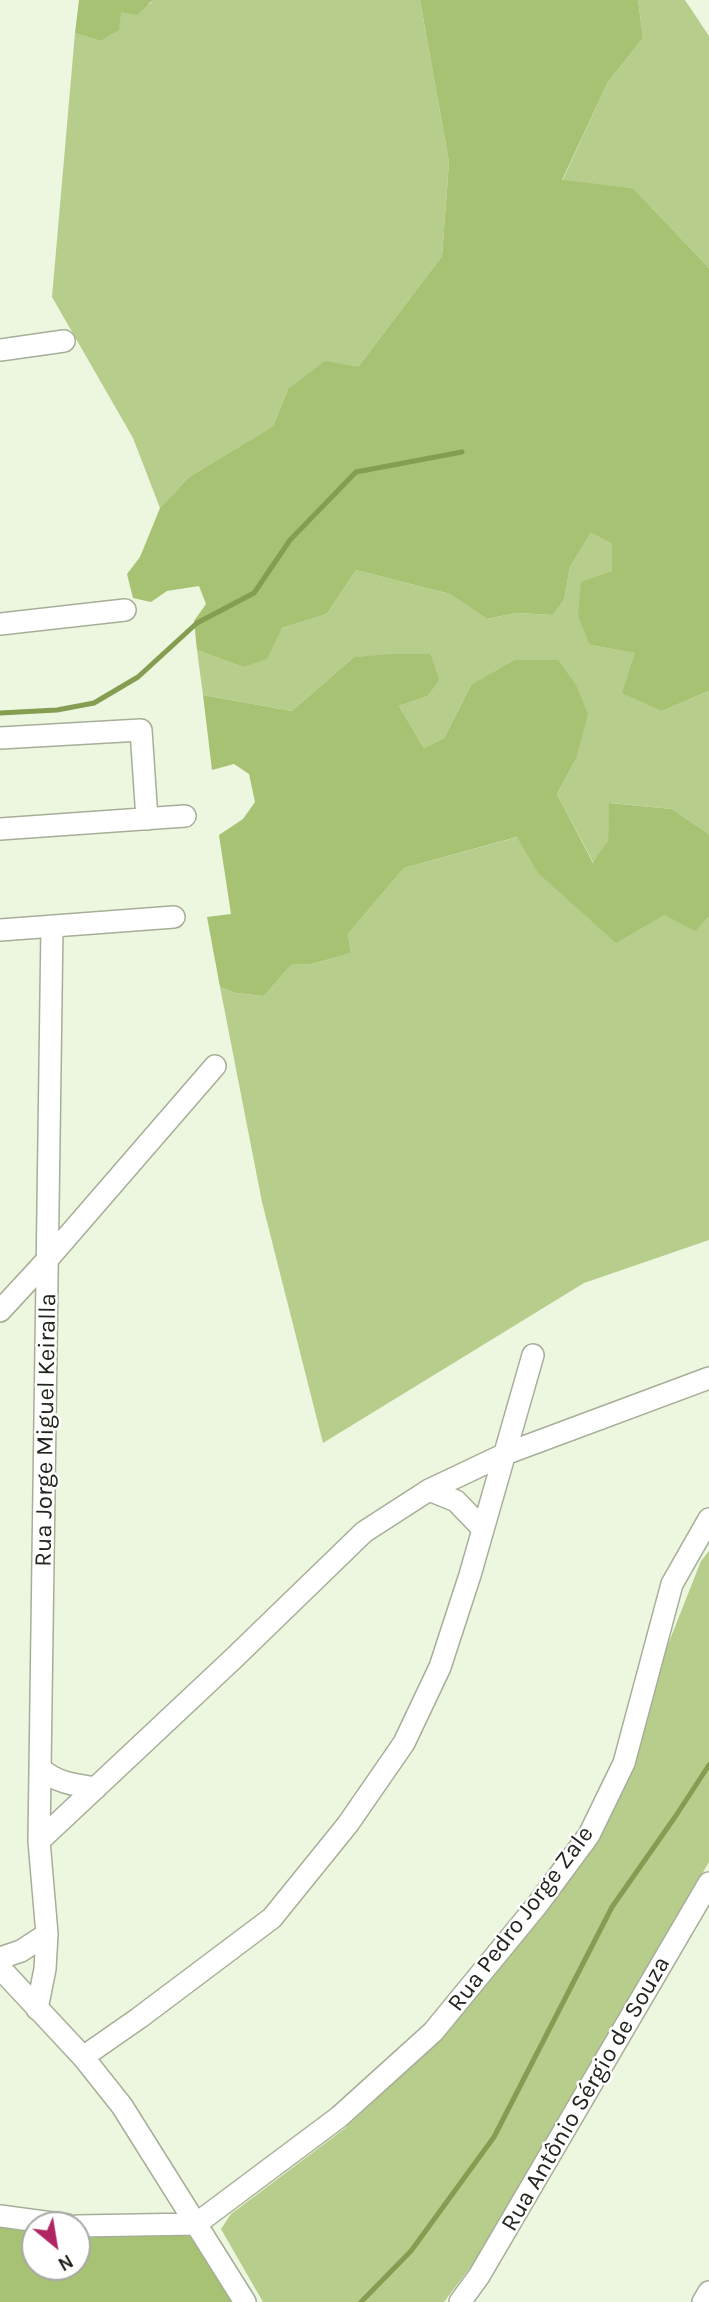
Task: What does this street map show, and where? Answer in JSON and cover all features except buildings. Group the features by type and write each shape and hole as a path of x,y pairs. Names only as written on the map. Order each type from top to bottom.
{"street":[{"path":"0,350 64,341"},
{"path":"0,624 125,610"},
{"path":"0,738 141,730 147,819"},
{"path":"0,829 185,816"},
{"path":"0,930 174,917"},
{"name":"Rua Jorge Miguel Keiralla","path":"37,2009 45,1969 47,1934 39,1841 52,926"},
{"path":"0,1311 215,1066"},
{"path":"83,2057 272,1918 348,1824 404,1743 440,1667 533,1355"},
{"path":"39,1841 364,1532 429,1490 505,1454 709,1378"},
{"path":"429,1490 456,1501 483,1529"},
{"name":"Rua Pedro Jorge Zale","path":"197,2224 339,2118 433,2032 538,1904 589,1835 624,1763 672,1584 709,1519"},
{"path":"40,1768 49,1777 71,1785 96,1788"},
{"name":"Rua Antônio Sérgio de Souza","path":"466,2299 709,1883"},
{"path":"0,1958 21,1951 47,1934"},
{"path":"0,1968 83,2057 122,2106 245,2302"},
{"path":"0,2216 21,2219"},
{"path":"91,2226 197,2224"},
{"path":"703,2302 709,2292"}],"green space":[{"path":"79,0 153,0 137,15 121,12 119,30 100,41 75,33"},
{"path":"153,0 420,0 449,162 442,256 358,367 288,389 273,426 189,477 160,508 133,438 52,297 75,33 100,41 121,12 150,4"},
{"path":"420,0 638,0 643,38 608,82 562,180 633,188 709,268 709,691 662,711 622,693 635,653 590,645 578,616 581,582 612,571 612,544 591,533 570,567 564,600 553,615 516,613 487,619 450,594 356,570 327,614 282,628 267,659 243,667 197,650 194,621 206,604 199,586 167,591 151,602 133,598 127,574 140,557 160,508 189,477 273,426 288,389 325,361 358,367 442,256 449,162"},
{"path":"638,0 685,0 709,36 709,268 633,188 562,181 608,82 643,38"},
{"path":"591,533 612,544 612,571 590,645 636,653 662,711 709,691 709,834 672,809 610,803 608,840 594,864 557,794 576,759 471,685 444,738 424,748 399,706 428,696 438,680 431,654 354,657 292,711 203,695 197,650 243,667 282,628 327,614 356,570 450,594 487,619 516,613 553,615 564,600 570,567"},
{"path":"431,654 439,680 428,696 399,706 424,748 444,738 471,685 515,660 558,660 576,685 588,714 576,759 557,794 593,863 608,840 609,803 672,809 709,834 709,917 695,931 664,915 616,943 537,872 517,837 404,868 348,934 351,953 312,964 291,965 264,996 236,993 220,987 207,917 231,914 219,835 243,819 255,802 249,774 234,764 212,770 203,695 292,711 354,657"},
{"path":"518,837 537,872 664,915 695,930 709,917 709,1240 584,1283 323,1443 262,1202 220,987 236,993 264,996 291,965 312,964 351,953 348,934 404,868"},
{"path":"709,1551 709,1862 482,2252 444,2302 263,2302 221,2229 231,2214 344,2129 439,2040 484,1987 572,1868 652,1685 701,1561"},
{"path":"0,2221 21,2228 21,2281 91,2281 91,2235 188,2236 213,2232 253,2302 0,2302"}],"waterway":[{"path":"0,713 57,710 94,703 138,677 197,623 254,593 290,540 356,472 462,452"},
{"path":"361,2302 411,2251 494,2137 612,1907 709,1765"}]}
